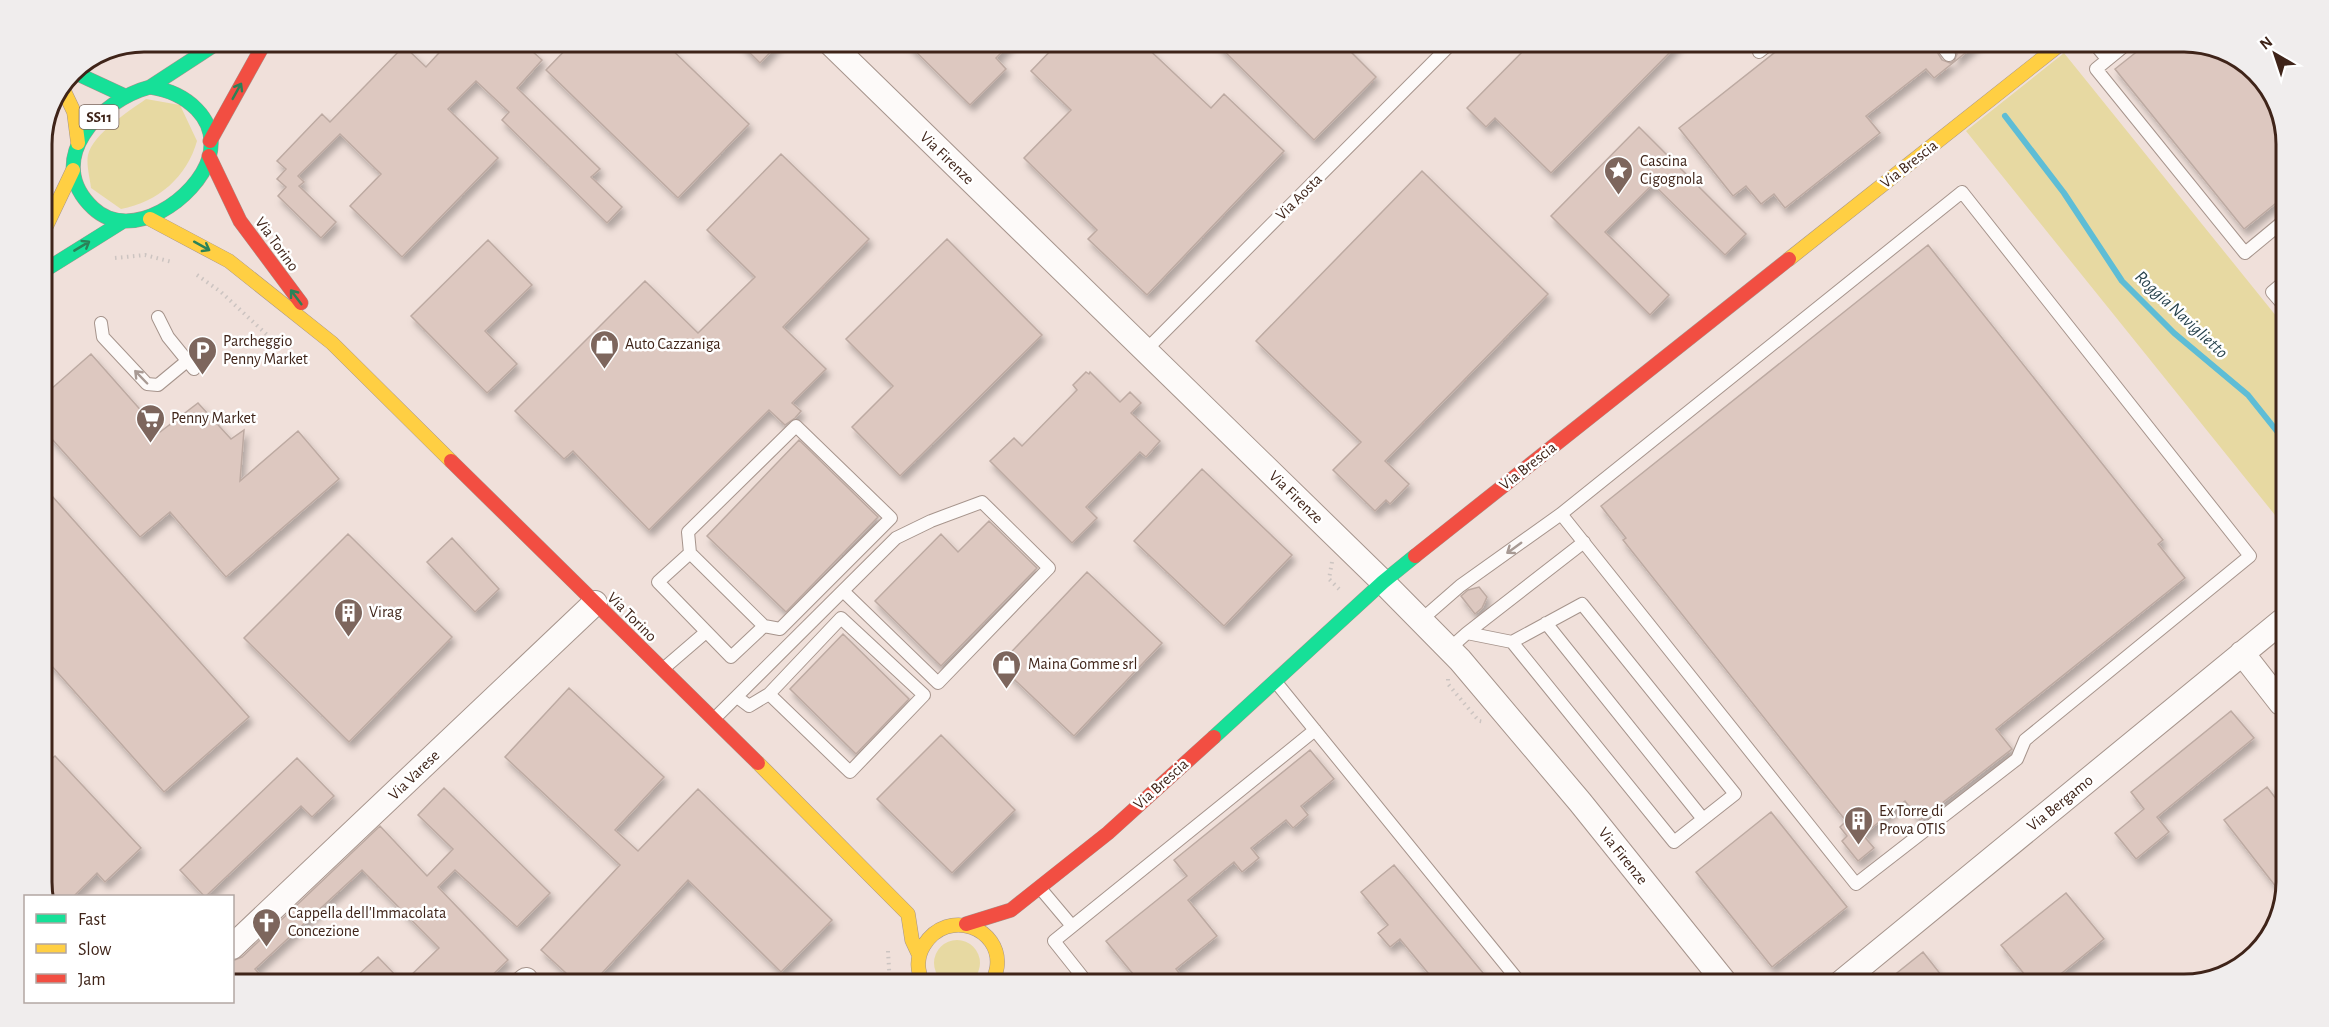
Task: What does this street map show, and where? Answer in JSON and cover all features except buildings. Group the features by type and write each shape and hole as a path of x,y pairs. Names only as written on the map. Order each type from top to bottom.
{"street":[{"name":"SS11","path":"150,87 169,89 194,104 205,119 210,141 209,156 196,181 166,210 150,219 122,222 93,209 78,188 74,156 78,143 86,129 123,95 150,87 204,52"},
{"name":"SS11","path":"210,141 259,52"},
{"name":"Via Firenze","path":"839,52 1449,649 1572,793 1718,974"},
{"name":"Via Brescia","path":"966,924 1011,910 1108,833 1383,582 2049,52"},
{"path":"84,77 123,95"},
{"path":"66,96 74,112 78,143"},
{"name":"Via Torino","path":"209,156 240,221 332,343"},
{"name":"SS11","path":"53,213 74,170"},
{"name":"Via Torino","path":"150,219 229,261 332,343 846,850 908,915"},
{"name":"SS11","path":"53,265 122,222"},
{"name":"Via Varese","path":"234,945 595,603"},
{"name":"Via Bergamo","path":"1851,974 2276,626"},
{"path":"2242,653 2276,697"},
{"path":"996,974 1011,910"},
{"path":"919,974 908,915 948,925 966,924 983,932 989,938 996,974"},
{"path":"919,974 922,946 932,933 948,925"}],"lane":[{"name":"Via Aosta","path":"1145,351 1443,52"},
{"path":"2101,52 2107,59"},
{"path":"2116,52 2096,69 2245,253 2276,227"},
{"path":"1421,620 1460,586 1561,514 1962,192 2250,556 2025,740 2017,759 1856,884 1561,514"},
{"path":"101,323 103,337 147,384 158,385 191,365 168,337 158,317"},
{"path":"796,426 891,518 780,629 764,626 690,553 688,532 796,426"},
{"path":"713,720 896,538 931,520 982,502 1049,568 938,683 843,591"},
{"path":"1449,649 1584,542"},
{"path":"690,553 658,582 731,657 764,626"},
{"path":"1467,633 1512,642 1674,842 1735,794 1582,604 1512,642"},
{"path":"737,696 749,706 769,694 841,618 924,695 850,772 769,694"},
{"path":"1546,623 1703,819"},
{"path":"662,670 706,632"},
{"path":"1275,680 1513,974"},
{"path":"1080,974 1054,941 1315,730"},
{"path":"1039,888 1072,926"}],"shaded area":[{"path":"2064,53 2276,316 2276,516 1966,131"},
{"path":"146,99 180,105 197,141 186,166 169,186 147,200 121,209 91,188 88,155 91,147 104,131"},
{"path":"957,940 966,942 978,954 980,963 977,974 937,974 936,972 934,963 936,954 948,942"}],"waterway":[{"name":"Roggia Naviglietto","path":"2005,116 2064,193 2122,281 2174,333 2248,395 2276,430"}],"traffic: fast":[{"path":"150,87 204,52"},
{"path":"84,77 123,95"},
{"path":"150,87 176,95 197,109 209,131 211,144 209,158 191,188 161,212 143,219 125,221 108,218 93,208 79,190 73,171 75,152 84,134 97,118 131,94 150,87"},
{"path":"53,265 122,222"},
{"path":"1214,737 1383,582 1415,556"}],"traffic: slow":[{"path":"1789,259 2050,52"},
{"path":"66,96 74,112 78,143"},
{"path":"53,212 73,170"},
{"path":"150,219 229,261 332,343 451,461"},
{"path":"758,763 908,914 912,940 919,955"},
{"path":"920,974 918,965 924,945 934,933 946,927 959,925 971,927 991,942 996,953 995,974"}],"traffic: jam":[{"path":"210,141 259,52"},
{"path":"209,156 240,221 301,303"},
{"path":"1415,556 1789,259"},
{"path":"451,461 758,763"},
{"path":"966,924 1011,910 1108,833 1214,737"}],"place":[{"name":"Cascina Cigognola","path":"1619,196"},
{"name":"Auto Cazzaniga","path":"604,370"},
{"name":"Parcheggio Penny Market","path":"202,376"},
{"name":"Penny Market","path":"150,444"},
{"name":"Virag","path":"348,638"},
{"name":"Maina Gomme srl","path":"1007,690"},
{"name":"Ex Torre di Prova OTIS","path":"1858,846"},
{"name":"Cappella dell'Immacolata Concezione","path":"267,948"}]}
